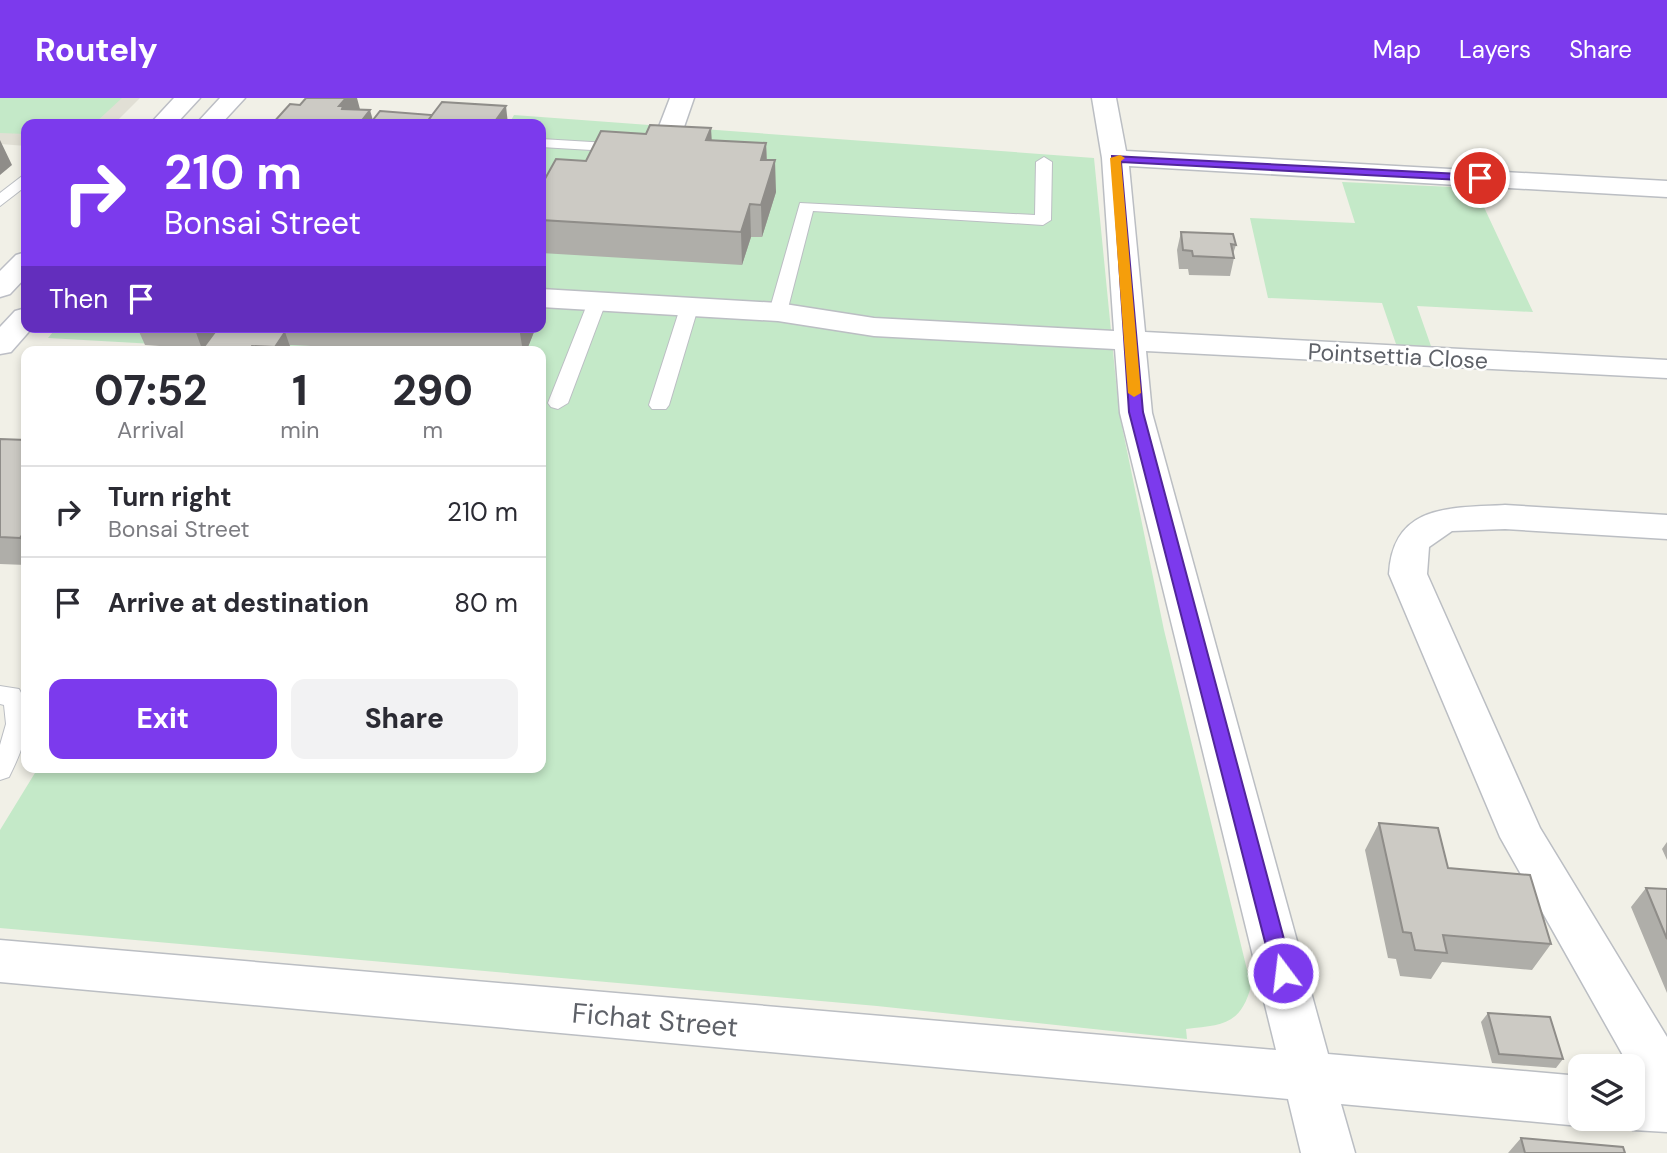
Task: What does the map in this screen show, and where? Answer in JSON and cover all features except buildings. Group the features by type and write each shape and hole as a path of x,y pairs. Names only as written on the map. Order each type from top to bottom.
{"street":[{"path":"167,119 188,98"},
{"path":"213,119 233,98"},
{"path":"656,149 682,98"},
{"path":"1104,98 1115,158 1136,412 1311,1079 1328,1153"},
{"path":"1115,158 1667,189"},
{"name":"Pointsettia Close","path":"546,298 689,309 778,312 874,327 1129,343 1667,369"},
{"path":"0,345 21,322"},
{"path":"1667,527 1505,517 1444,520 1413,540 1409,551 1408,574 1522,836 1667,1084"},
{"name":"Fichat Street","path":"0,961 1568,1100"},
{"path":"1645,1106 1667,1107"}],"lane":[{"path":"546,131 549,125"},
{"path":"546,141 656,149"},
{"path":"778,312 806,206 1043,220 1044,162"},
{"path":"0,201 21,182"},
{"path":"558,403 597,302"},
{"path":"659,405 689,309"},
{"path":"0,695 11,695 20,709 19,734 0,770"}],"shaded area":[{"path":"0,98 140,98 119,119 21,119 21,146 0,144"}],"green space":[{"path":"0,98 122,98 99,119 21,119 21,134 0,133"},
{"path":"514,115 1094,158 1119,412 1164,630 1251,986 1242,1009 1236,1016 1220,1024 1186,1029 1187,1039 877,1006 0,928 0,830 35,773 546,773 546,346 189,346 48,338 52,333 546,333 546,119 512,119"},
{"path":"1342,182 1475,188 1533,312 1417,306 1432,349 1397,347 1382,303 1268,298 1250,218 1355,223"}],"slow traffic":[{"path":"1120,158 1115,158 1134,393"}],"route":[{"path":"1283,973 1136,412 1115,158 1480,178"}]}
